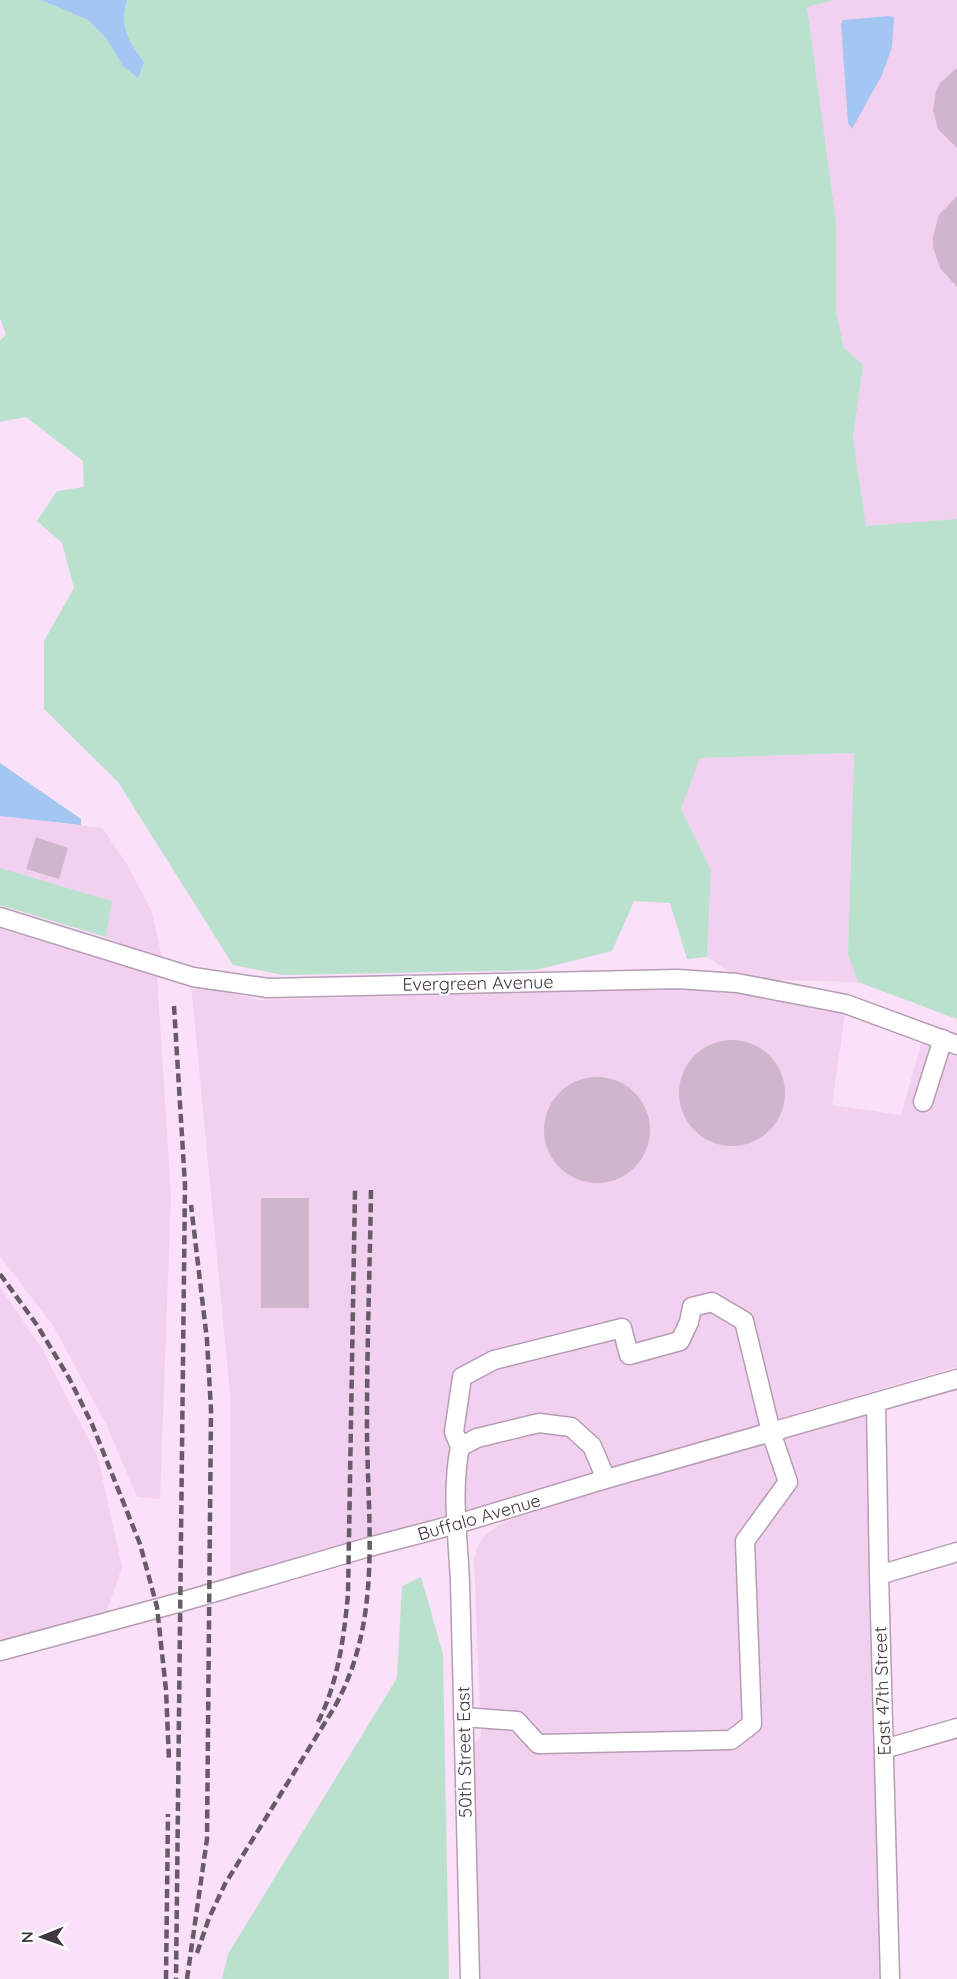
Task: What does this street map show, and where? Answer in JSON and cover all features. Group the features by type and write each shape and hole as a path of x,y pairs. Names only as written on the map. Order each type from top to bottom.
{"street":[{"name":"Evergreen Avenue","path":"0,917 170,971 225,983 268,988 678,979 737,983 846,1004 950,1042"},
{"path":"923,1102 950,1042"},
{"name":"50th Street East","path":"470,1979 457,1524 456,1465 460,1447 454,1432 462,1377 494,1360 622,1328 630,1355 651,1350 680,1341 689,1322 692,1307 712,1302 744,1321 771,1432"},
{"name":"Buffalo Avenue","path":"0,1651 457,1524 957,1379"},
{"name":"East 47th Street","path":"876,1402 890,1979"},
{"path":"460,1447 477,1438 539,1423 571,1427 592,1446 606,1479"},
{"path":"463,1717 517,1721 538,1744 731,1740 752,1724 745,1541 788,1482 771,1432"},
{"path":"879,1575 957,1552"},
{"path":"884,1749 957,1728"}],"shaded area":[{"path":"835,0 957,0 957,519 866,526 853,438 863,365 844,348 836,311 836,221 807,7"},
{"path":"854,753 848,955 858,982 776,980 733,975 707,957 711,870 681,809 700,758"},
{"path":"0,816 102,828 127,864 152,912 162,958 146,954 106,937 112,901 0,868"},
{"path":"0,927 157,976 171,1195 160,1499 137,1497 107,1426 54,1327 0,1256"},
{"path":"191,984 261,1000 664,988 765,996 845,1014 832,1105 901,1115 922,1041 957,1056 957,1367 230,1579 230,1394"},
{"path":"0,1287 42,1349 98,1458 122,1567 106,1614 0,1642"},
{"path":"869,1414 884,1979 477,1979 470,1748 481,1737 474,1559 478,1545 485,1535 500,1524 531,1509"}],"green space":[{"path":"0,0 41,0 88,20 106,38 122,65 144,62 134,47 125,26 127,0 835,0 807,7 836,221 836,311 844,348 863,365 853,438 866,526 957,519 957,1019 858,982 848,955 854,753 700,758 681,809 711,870 707,957 687,959 670,903 634,901 612,951 536,970 283,975 233,965 118,782 44,709 44,641 74,588 62,543 37,521 57,491 84,487 83,461 26,417 0,422 0,341 6,334 0,318"},
{"path":"0,868 112,901 106,937 0,905"},
{"path":"421,1577 443,1654 449,1979 222,1979 228,1954 397,1678 402,1586"}],"water":[{"path":"41,0 127,0 125,26 134,47 144,62 138,78 122,65 106,38 88,20"},
{"path":"894,17 892,47 882,75 852,129 848,123 841,24 843,20"},
{"path":"0,763 81,819 81,825 0,816"}],"building":[{"path":"957,68 957,148 938,129 933,110 936,91 940,83"},
{"path":"957,196 957,287 940,268 933,247 933,236 939,215"},
{"path":"36,837 68,848 59,879 26,869"},
{"path":"732,1040 752,1044 769,1056 781,1073 785,1093 781,1113 769,1130 752,1142 732,1146 712,1142 695,1130 683,1113 679,1093 683,1073 695,1056 712,1044"},
{"path":"597,1077 617,1081 634,1093 646,1110 650,1130 646,1150 634,1167 617,1179 597,1183 577,1179 560,1167 548,1150 544,1130 548,1110 560,1093 577,1081"},
{"path":"261,1198 309,1198 309,1308 261,1308"}],"railway":[{"path":"174,1006 185,1185 176,1979"},
{"path":"197,1953 209,1918 225,1884 334,1708 350,1673 361,1638 367,1602 370,1529 367,1388 371,1189"},
{"path":"318,1722 335,1676 348,1594 355,1190"},
{"path":"187,1979 207,1839 211,1410 207,1340 191,1205"},
{"path":"0,1274 37,1325 69,1378 92,1424 140,1544 157,1607 166,1690 169,1760"},
{"path":"166,1979 168,1814"}]}
